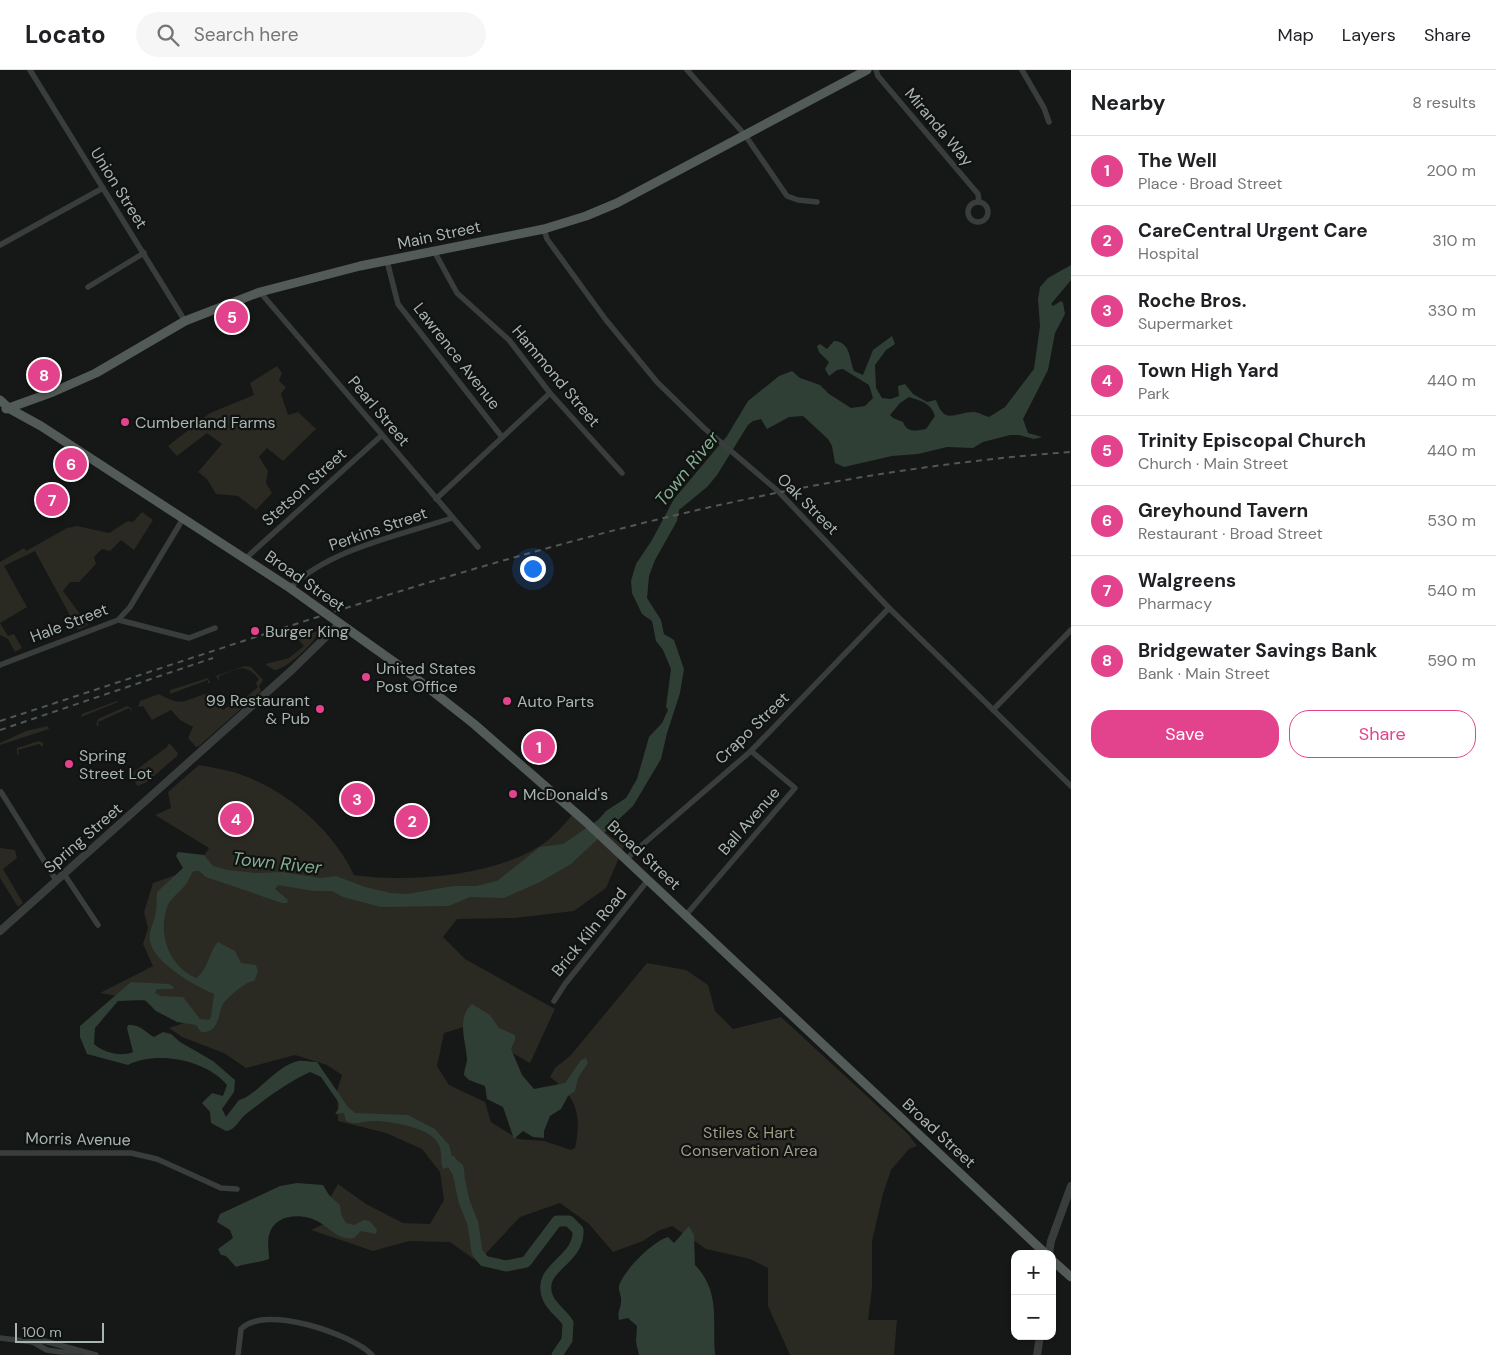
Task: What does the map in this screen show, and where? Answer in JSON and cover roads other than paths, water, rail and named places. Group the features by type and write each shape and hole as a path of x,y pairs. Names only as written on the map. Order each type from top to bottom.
{"main road":[{"name":"Main Street","path":"5,408 96,373 186,321 260,292 387,261 544,229 586,216 617,203 866,70"},
{"name":"Broad Street","path":"0,400 5,408 41,426 246,558 340,624 463,715 586,821 1044,1250"},
{"path":"1056,1264 1071,1277"}],"street":[{"name":"Union Street","path":"30,70 186,321"},
{"path":"687,70 745,136 787,196 798,200 817,202"},
{"name":"Miranda Way","path":"876,70 878,76 978,194 978,202"},
{"path":"1022,70 1044,108 1049,122"},
{"path":"0,245 103,188"},
{"name":"Oak Street","path":"544,229 548,239 606,320 657,382 719,440 779,492 889,608 1071,786"},
{"name":"Hammond Street","path":"434,251 456,293 509,340 550,393 622,473"},
{"path":"88,287 144,253"},
{"name":"Lawrence Avenue","path":"387,261 398,304 502,437"},
{"name":"Pearl Street","path":"260,292 381,436 478,547"},
{"path":"436,499 550,393"},
{"name":"Stetson Street","path":"246,558 381,436"},
{"name":"Hale Street","path":"0,665 119,620 130,607 184,517"},
{"name":"Perkins Street","path":"290,588 312,571 339,556 452,518"},
{"name":"Crapo Street","path":"626,859 751,751 889,608"},
{"path":"119,620 189,638 215,628"},
{"name":"Spring Street","path":"0,931 287,675 340,624"},
{"path":"993,710 1071,630"},
{"name":"Ball Avenue","path":"686,915 795,788 751,751"},
{"path":"1,792 56,880"},
{"path":"64,874 98,925"},
{"name":"Brick Kiln Road","path":"554,1001 565,984 648,880"},
{"name":"Morris Avenue","path":"0,1152 131,1153 158,1159 221,1188 238,1190"},
{"path":"1049,1250 1071,1186"},
{"path":"238,1355 241,1328 252,1321 263,1318 318,1327 372,1355"},
{"path":"0,1338 32,1342 52,1351 83,1352 96,1355"},
{"path":"1037,1355 1039,1340"}],"waterway":[{"name":"Town River","path":"451,1161 458,1173 464,1201 473,1224 477,1252 484,1261 506,1266 526,1262 557,1221 569,1221 578,1230 577,1241 572,1250 547,1279 548,1298 568,1323 567,1340 557,1355"}],"railway":[{"path":"0,721 395,593 528,554 662,518 796,489 933,466 1071,452"},
{"path":"0,730 213,658"}],"place":[{"name":"Trinity Episcopal Church","path":"232,317"},
{"name":"Bridgewater Savings Bank","path":"44,375"},
{"name":"Cumberland Farms","path":"125,422"},
{"name":"Greyhound Tavern","path":"71,464"},
{"name":"Walgreens","path":"52,500"},
{"name":"Burger King","path":"255,631"},
{"name":"United States Post Office","path":"366,677"},
{"name":"Auto Parts","path":"507,701"},
{"name":"99 Restaurant & Pub","path":"320,709"},
{"name":"The Well","path":"539,747"},
{"name":"Spring Street Lot","path":"69,764"},
{"name":"McDonald's","path":"513,794"},
{"name":"Roche Bros.","path":"357,799"},
{"name":"Town High Yard","path":"236,819"},
{"name":"CareCentral Urgent Care","path":"412,821"}],"park label":[{"name":"Stiles & Hart Conservation Area","path":"749,1141"}]}
